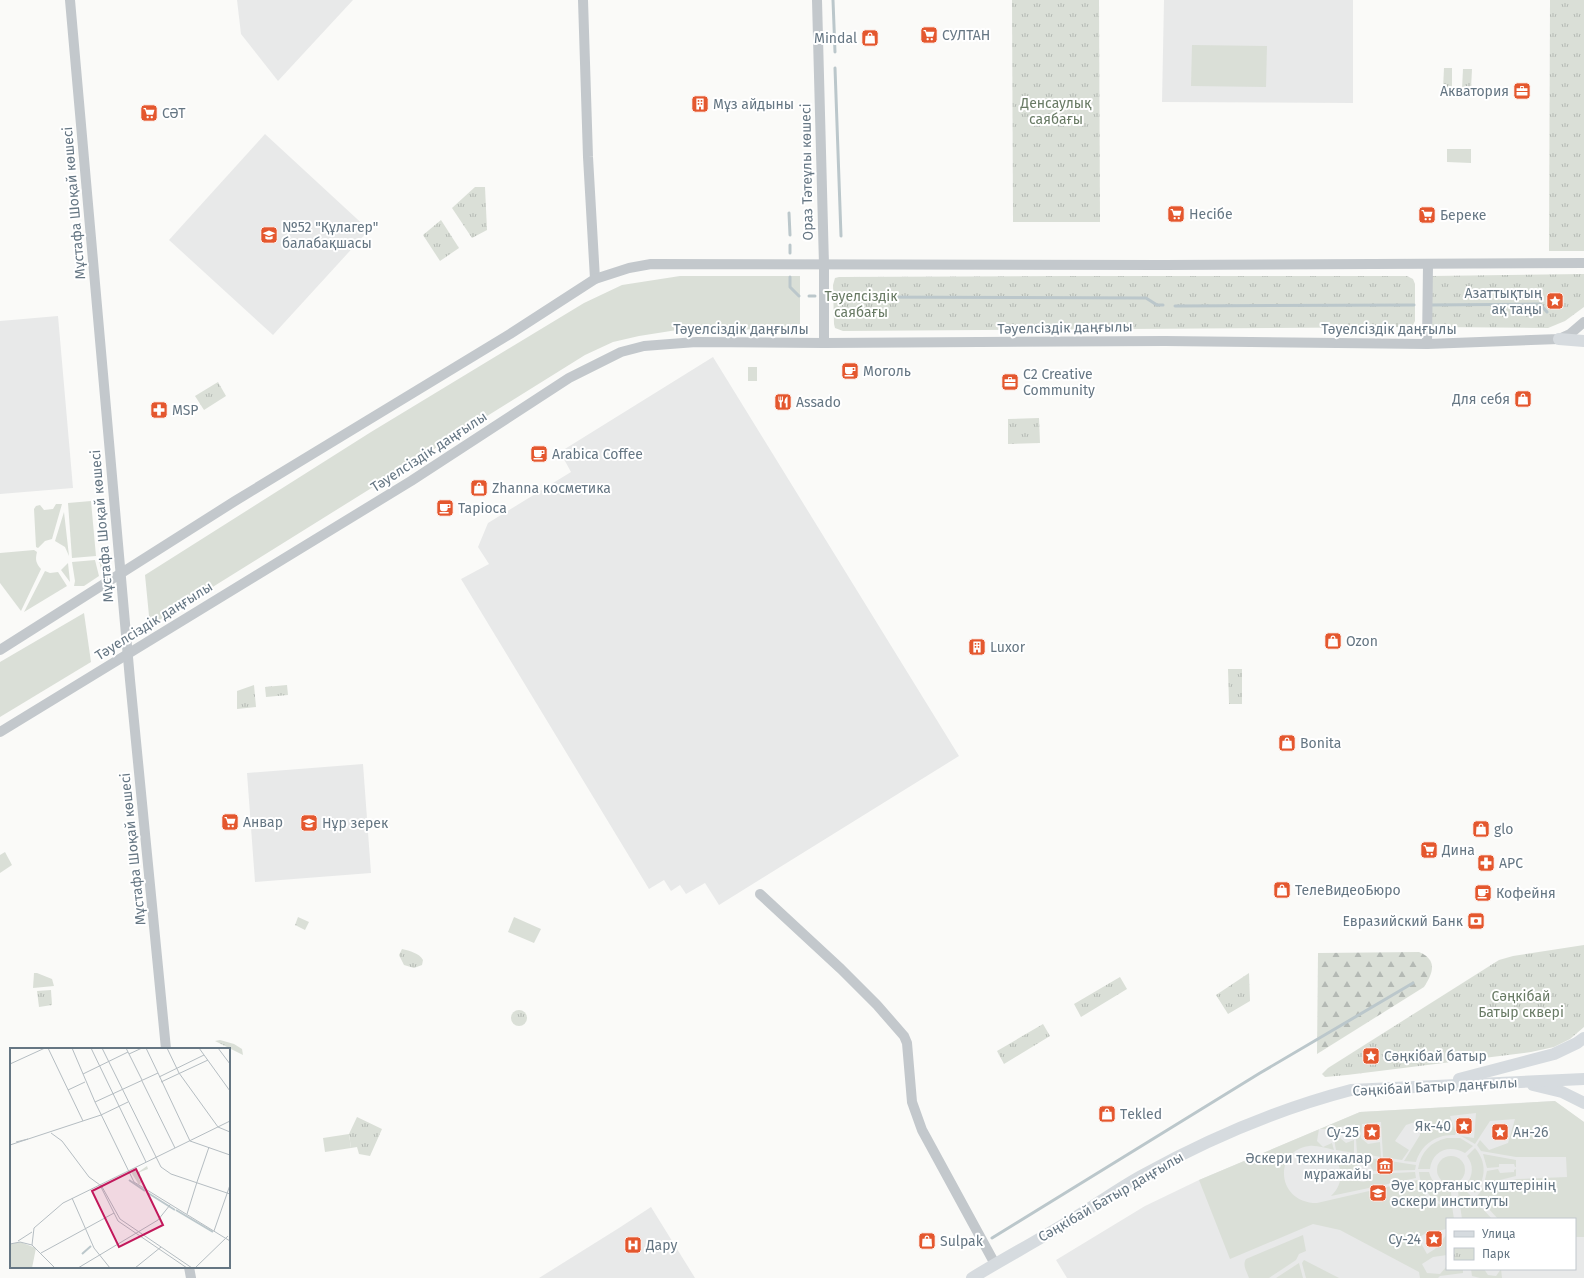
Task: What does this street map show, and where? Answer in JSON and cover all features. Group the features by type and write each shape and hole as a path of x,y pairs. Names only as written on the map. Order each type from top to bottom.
{"main road":[{"path":"1559,339 1584,341"},
{"path":"1437,1085 1554,1054 1584,1038"},
{"name":"Сәңкібай Батыр даңғылы","path":"972,1278 1067,1223 1143,1175 1230,1131 1285,1110 1351,1090 1584,1079"},
{"path":"1516,1082 1562,1092 1584,1103"}],"street":[{"name":"Мұстафа Шоқай көшесі","path":"70,0 128,654 166,1048"},
{"path":"583,0 588,157 596,279"},
{"name":"Ораз Тәтеұлы көшесі","path":"817,0 824,265 824,343"},
{"path":"0,650 235,501 510,334 596,279 629,268 651,264 1428,265 1584,263"},
{"path":"1428,265 1428,344"},
{"name":"Тәуелсіздік даңғылы","path":"0,732 128,654 151,638 411,481 569,378 621,352 644,346 696,342 824,343 1170,341 1428,344 1559,339 1570,334 1584,322"},
{"path":"760,894 841,969 877,1005 904,1036 908,1049 912,1102 922,1130 995,1264"},
{"path":"189,1268 191,1278"}],"shaded area":[{"path":"237,0 353,0 278,81 241,34"},
{"path":"1164,0 1353,0 1353,103 1162,102"},
{"name":"№52 \"Құлагер\" балабақшасы","path":"265,134 369,230 273,335 169,240"},
{"path":"58,316 73,488 0,494 0,321"},
{"path":"713,357 959,756 719,905 705,883 686,894 680,885 671,891 664,880 649,889 461,579 489,564 478,547 488,523 571,472 560,452"},
{"name":"Нұр зерек","path":"363,764 371,873 255,882 247,773"},
{"name":"Әуе қорғаныс күштерінің әскери институты","path":"1554,1101 1584,1122 1584,1278 1067,1278 1056,1260 1145,1206 1199,1180 1360,1112"},
{"name":"Дару","path":"651,1207 695,1278 539,1278 619,1228"}],"green space":[{"name":"Денсаулық саябағы","path":"1012,0 1099,0 1100,222 1013,222"},
{"path":"1550,0 1584,0 1584,251 1549,251"},
{"path":"1192,45 1267,46 1266,87 1191,86"},
{"path":"1444,68 1452,68 1452,89 1443,89"},
{"path":"1463,69 1472,69 1471,89 1462,89"},
{"path":"1447,149 1471,149 1471,163 1447,162"},
{"path":"475,187 485,187 487,230 472,238 452,208"},
{"path":"441,220 459,248 440,261 423,235"},
{"path":"1584,274 1584,307 1565,321 1548,328 1432,327 1432,276"},
{"path":"680,276 800,276 800,329 677,330 613,342 585,355 150,626 145,575 371,432 584,303 622,285"},
{"name":"Тәуелсіздік саябағы","path":"1407,276 1413,279 1415,284 1415,321 1413,325 1409,327 843,331 835,328 834,324 833,285 835,278 839,277"},
{"path":"748,367 757,367 757,381 748,381"},
{"path":"218,382 226,396 204,410 195,396"},
{"path":"1039,418 1040,443 1008,444 1008,419"},
{"path":"91,501 96,556 72,558 68,503"},
{"path":"56,504 62,504 52,539 45,541 38,548 36,547 34,509 36,506 40,505 44,510 53,509"},
{"path":"64,512 69,556 65,547 55,541"},
{"path":"34,550 37,552 36,561 41,569 21,611 0,583 0,553"},
{"path":"111,559 109,568 102,574 99,560"},
{"path":"95,560 99,576 84,586 74,586 75,581 72,562"},
{"path":"68,563 70,582 61,570"},
{"path":"45,571 50,573 58,572 67,586 24,612"},
{"path":"84,613 91,662 0,717 0,662"},
{"path":"1228,669 1242,669 1242,704 1229,704"},
{"path":"254,685 256,707 237,709 237,691"},
{"path":"287,685 288,695 266,697 265,687"},
{"path":"5,852 12,865 0,873 0,855"},
{"path":"298,917 309,922 305,930 295,925"},
{"path":"514,917 541,929 534,943 508,932"},
{"name":"Сәңкібай Батыр сквері","path":"1584,945 1584,1027 1570,1039 1554,1047 1531,1052 1347,1075 1325,1077 1322,1074 1328,1068 1499,960 1513,956"},
{"path":"402,949 419,956 423,960 422,965 414,968 404,965 399,955"},
{"path":"1419,952 1429,959 1432,967 1430,977 1424,987 1317,1054 1318,953"},
{"path":"34,973 52,979 54,986 33,988"},
{"path":"1249,973 1250,1001 1228,1014 1216,995"},
{"path":"1120,977 1127,989 1081,1017 1074,1004"},
{"path":"51,990 52,1005 39,1007 37,991"},
{"path":"519,1010 526,1015 527,1018 522,1025 519,1026 512,1021 511,1018 516,1011"},
{"path":"1043,1024 1050,1036 1004,1064 997,1051"},
{"path":"220,1040 234,1044 242,1049 243,1055 230,1048 215,1041"},
{"path":"1555,1101 1584,1122 1584,1237 1576,1237 1576,1218 1497,1218 1477,1196 1483,1188 1517,1179 1567,1177 1566,1157 1516,1157 1481,1151 1477,1145 1480,1140 1489,1150 1508,1143 1515,1119 1490,1121 1475,1144 1461,1136 1474,1138 1476,1113 1450,1116 1456,1133 1455,1135 1442,1136 1430,1142 1422,1150 1416,1162 1404,1161 1420,1135 1418,1121 1406,1125 1395,1141 1409,1150 1402,1160 1383,1157 1381,1122 1362,1124 1361,1138 1368,1144 1380,1142 1381,1157 1357,1153 1355,1124 1340,1127 1339,1137 1346,1143 1354,1140 1354,1153 1336,1150 1332,1129 1320,1129 1360,1112"},
{"path":"357,1117 382,1129 370,1156 359,1154 357,1147 351,1148 349,1134"},
{"path":"1319,1129 1317,1141 1323,1147 1332,1143 1334,1150 1318,1146 1309,1146 1297,1150 1289,1157 1285,1166 1284,1176 1287,1186 1293,1195 1303,1201 1317,1203 1417,1180 1422,1191 1430,1199 1446,1206 1452,1206 1454,1218 1446,1218 1446,1229 1426,1233 1418,1238 1427,1254 1435,1249 1446,1235 1446,1255 1433,1257 1422,1264 1427,1273 1440,1274 1446,1267 1446,1270 1463,1270 1463,1273 1440,1276 1438,1278 1420,1278 1419,1272 1340,1230 1313,1224 1230,1259 1199,1180"},
{"path":"349,1134 351,1148 325,1152 323,1138"},
{"path":"1447,1138 1460,1138 1473,1146 1465,1153 1453,1149 1442,1151 1434,1158 1430,1169 1418,1169 1421,1158 1427,1149 1436,1142"},
{"path":"1475,1148 1482,1159 1484,1170 1479,1188 1475,1193 1467,1184 1471,1177 1472,1166 1467,1156"},
{"path":"1330,1152 1416,1165 1415,1170 1373,1171 1370,1165 1361,1163 1354,1169 1353,1174 1354,1178 1359,1181 1364,1182 1369,1180 1373,1174 1415,1172 1416,1178 1331,1196 1339,1185 1341,1174 1338,1163"},
{"path":"1483,1154 1516,1160 1516,1167 1514,1164 1499,1164 1499,1167 1487,1168"},
{"path":"1451,1156 1461,1160 1465,1170 1461,1180 1451,1184 1441,1180 1437,1170 1441,1160"},
{"path":"1498,1169 1500,1173 1514,1172 1516,1169 1516,1176 1484,1184 1487,1171"},
{"path":"1419,1172 1429,1172 1437,1185 1443,1190 1451,1192 1452,1203 1439,1201 1429,1195 1422,1184"},
{"path":"1463,1188 1471,1196 1459,1202 1458,1190"},
{"path":"1474,1199 1491,1218 1462,1218 1460,1205"},
{"path":"1303,1235 1306,1251 1299,1254 1296,1260 1269,1278 1249,1278 1245,1266 1246,1259"},
{"path":"1304,1260 1339,1278 1306,1278 1302,1263"},
{"path":"1299,1263 1303,1278 1276,1278"},
{"path":"1471,1270 1485,1270 1488,1275 1496,1276 1501,1270 1502,1278 1480,1278 1472,1276"}],"waterway":[{"path":"833,0 835,52"},
{"path":"835,68 841,236"},
{"path":"789,213 790,235"},
{"path":"790,245 790,253"},
{"path":"790,277 790,287 799,296"},
{"path":"809,296 815,296"},
{"path":"832,296 843,296"},
{"path":"852,297 1146,298 1157,305 1163,305"},
{"path":"1430,305 1540,304 1547,312"},
{"path":"1175,306 1414,305"},
{"path":"992,1238 1260,1073 1413,983"}],"place":[{"name":"СУЛТАН","path":"929,35"},
{"name":"Mindal","path":"870,38"},
{"name":"Акватория","path":"1522,91"},
{"name":"Мұз айдыны","path":"700,104"},
{"name":"СӘТ","path":"149,113"},
{"name":"Несiбе","path":"1176,214"},
{"name":"Береке","path":"1427,215"},
{"name":"№52 \"Құлагер\" балабақшасы","path":"269,235"},
{"name":"Азаттықтың ақ таңы","path":"1555,301"},
{"name":"Моголь","path":"850,371"},
{"name":"C2 Creative Community","path":"1010,382"},
{"name":"Для себя","path":"1523,399"},
{"name":"Assado","path":"783,402"},
{"name":"MSP","path":"159,410"},
{"name":"Arabica Coffee","path":"539,454"},
{"name":"Zhanna косметика","path":"479,488"},
{"name":"Tapioca","path":"445,508"},
{"name":"Ozon","path":"1333,641"},
{"name":"Luxor","path":"977,647"},
{"name":"Bonita","path":"1287,743"},
{"name":"Анвар","path":"230,822"},
{"name":"Нұр зерек","path":"309,823"},
{"name":"glo","path":"1481,829"},
{"name":"Дина","path":"1429,850"},
{"name":"АРС","path":"1486,863"},
{"name":"ТелеВидеоБюро","path":"1282,890"},
{"name":"Кофейня","path":"1483,893"},
{"name":"Евразийский Банк","path":"1476,921"},
{"name":"Сәңкібай батыр","path":"1371,1056"},
{"name":"Тekled","path":"1107,1114"},
{"name":"Як-40","path":"1464,1126"},
{"name":"Су-25","path":"1372,1132"},
{"name":"Ан-26","path":"1500,1132"},
{"name":"Әскери техникалар мұражайы","path":"1385,1166"},
{"name":"Әуе қорғаныс күштерінің әскери институты","path":"1378,1193"},
{"name":"Су-24","path":"1434,1239"},
{"name":"Sulpak","path":"927,1241"},
{"name":"Дару","path":"633,1245"}]}
